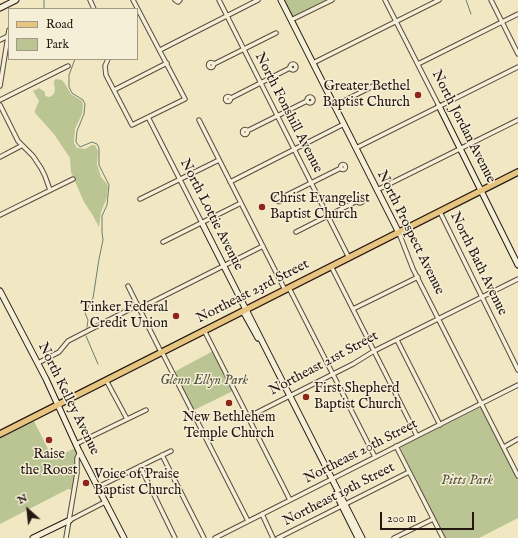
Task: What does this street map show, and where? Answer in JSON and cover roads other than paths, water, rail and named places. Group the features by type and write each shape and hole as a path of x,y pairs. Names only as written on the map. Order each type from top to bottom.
{"main road":[{"name":"Northeast 23rd Street","path":"0,434 518,172"}],"street":[{"path":"0,8 10,6 16,0"},
{"path":"175,0 178,2 180,0"},
{"name":"North Fonshill Avenue","path":"219,0 349,258"},
{"path":"160,50 258,0"},
{"name":"North Prospect Avenue","path":"281,0 399,233 410,262 518,476"},
{"path":"291,20 332,0"},
{"name":"North Jordan Avenue","path":"385,0 518,265"},
{"path":"313,63 440,0"},
{"path":"491,0 518,54"},
{"path":"108,60 105,71 132,126 185,99 138,9"},
{"path":"418,64 518,14"},
{"path":"214,64 276,33"},
{"path":"0,40 8,36"},
{"path":"0,86 8,36"},
{"path":"114,90 167,63"},
{"path":"0,100 68,66"},
{"path":"356,148 518,67"},
{"path":"231,98 290,68"},
{"path":"334,106 375,85"},
{"path":"247,131 307,101"},
{"path":"0,105 16,139 38,164 45,176 50,190"},
{"name":"North Lottie Avenue","path":"148,117 224,266 258,339 289,396 331,480 358,538"},
{"path":"199,120 263,246 333,374 375,458"},
{"path":"377,190 518,120"},
{"path":"230,182 344,124"},
{"path":"0,157 21,146"},
{"path":"140,199 219,160"},
{"path":"281,198 341,168"},
{"path":"0,215 73,179"},
{"path":"296,232 357,201"},
{"path":"163,242 241,203"},
{"name":"North Bath Avenue","path":"440,212 518,370"},
{"path":"38,364 59,352 68,341 263,246"},
{"path":"331,266 417,436"},
{"path":"353,309 418,277"},
{"name":"Northeast 21st Street","path":"248,417 333,374 374,351 518,279"},
{"path":"128,286 248,521"},
{"name":"North Kelley Avenue","path":"0,292 38,364 76,444 124,538"},
{"path":"204,330 290,500"},
{"path":"397,340 440,425"},
{"path":"106,380 127,419"},
{"name":"Northeast 20th Street","path":"215,538 518,385"},
{"path":"76,444 146,410"},
{"path":"504,447 518,439"},
{"path":"396,446 443,538"},
{"path":"98,487 171,451"},
{"path":"66,538 70,520 78,458 79,454 81,453"},
{"path":"162,455 204,538"},
{"path":"77,473 80,465 85,462"},
{"path":"140,466 175,538"},
{"name":"Northeast 19th Street","path":"278,538 409,472"},
{"path":"33,538 105,502"},
{"name":"North Lottie Avenue","path":"343,505 362,538"},
{"path":"262,514 273,538"},
{"path":"394,538 433,519"}],"waterway":[{"path":"44,0 44,8"},
{"path":"466,0 471,14"},
{"path":"75,60 69,75 69,87 72,93 83,100 85,104 84,114 77,131 76,142 80,147 92,142 97,144 99,148 99,165 109,185 107,205 102,216 103,240 93,298 85,313 88,320 87,327"},
{"path":"86,336 98,364"}],"place":[{"name":"Greater Bethel Baptist Church","path":"418,95"},
{"name":"Christ Evangelist Baptist Church","path":"262,207"},
{"name":"Tinker Federal Credit Union","path":"176,316"},
{"name":"First Shepherd Baptist Church","path":"306,397"},
{"name":"New Bethlehem Temple Church","path":"229,403"},
{"name":"Raise the Roost","path":"49,440"},
{"name":"Voice of Praise Baptist Church","path":"86,483"}],"park label":[{"name":"Glenn Ellyn Park","path":"204,381"},
{"name":"Pitts Park","path":"467,481"}]}
